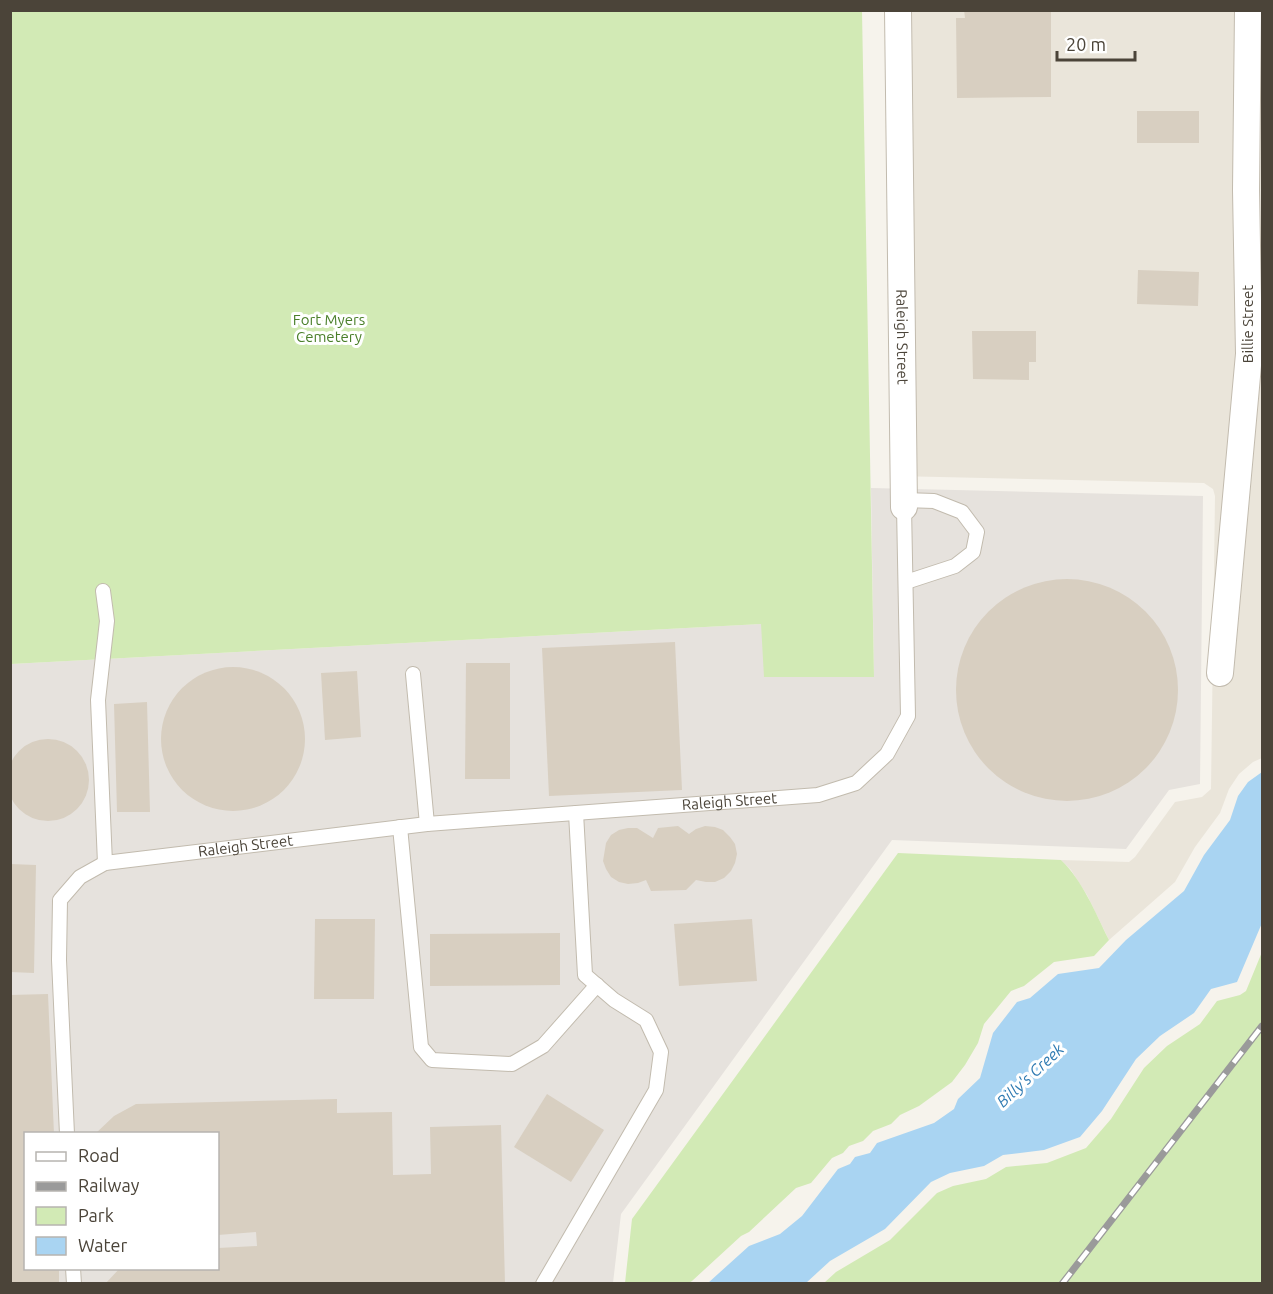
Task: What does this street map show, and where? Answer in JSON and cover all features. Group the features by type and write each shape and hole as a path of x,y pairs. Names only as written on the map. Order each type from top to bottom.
{"street":[{"name":"Raleigh Street","path":"898,10 904,504"},
{"name":"Billie Street","path":"1220,673 1256,356 1246,190 1248,10"}],"lane":[{"path":"904,504 933,501 962,512 976,532 974,552 955,566 906,582"},
{"name":"Raleigh Street","path":"67,1132 59,960 60,900 80,877 105,863 400,827 818,795 856,783 887,754 908,716 904,504"},
{"path":"103,591 107,621 98,700 105,863"},
{"path":"413,674 427,824"},
{"path":"543,1284 656,1090 661,1052 646,1020 614,1000 585,975 576,813"},
{"path":"400,827 421,1047 432,1060 512,1064 543,1046 597,985"}],"shaded area":[{"path":"889,11 1262,11 1262,758 1253,762 1239,774 1229,789 1220,813 1195,847 1175,882 1109,940 1087,895 1071,870 1061,860 1129,862 1175,802 1202,797 1211,789 1215,496 1213,489 1204,483 895,476"},
{"path":"871,488 1203,496 1200,784 1169,790 1126,849 892,840 621,1214 613,1283 11,1284 11,664 761,624 874,677"}],"green space":[{"name":"Fort Myers Cemetery","path":"11,11 862,11 874,677 764,677 761,624 11,664"},
{"path":"898,853 1061,860 1082,887 1109,940 1094,956 1054,962 1024,986 1011,991 984,1024 978,1043 952,1082 919,1106 900,1115 891,1124 873,1131 863,1141 849,1146 843,1153 832,1158 811,1183 796,1188 692,1281 687,1284 625,1283 632,1219"},
{"path":"1262,952 1262,1283 824,1283 836,1272 890,1240 937,1193 953,1186 986,1179 1006,1167 1047,1163 1086,1148 1111,1119 1144,1068 1167,1046 1200,1024 1217,1001 1240,995 1246,991"}],"water":[{"name":"Billy's Creek","path":"1262,772 1262,923 1237,982 1211,989 1194,1013 1160,1036 1136,1059 1102,1111 1080,1137 1044,1150 1003,1155 984,1166 950,1173 931,1182 885,1229 830,1261 806,1283 708,1283 749,1246 780,1234 802,1216 838,1169 850,1164 855,1157 870,1153 877,1143 934,1123 954,1109 958,1099 980,1078 993,1033 1017,1002 1030,998 1058,974 1099,968 1126,940 1184,891 1204,855 1230,820 1238,796 1248,782"}],"building":[{"path":"964,10 1051,10 1051,97 957,98 956,18 965,18"},
{"path":"1137,111 1199,111 1199,143 1137,143"},
{"path":"1138,270 1199,272 1198,306 1137,304"},
{"path":"972,331 1036,331 1036,362 1029,362 1029,380 973,379"},
{"path":"1056,579 1078,579 1110,587 1146,611 1170,647 1176,668 1178,690 1176,712 1170,733 1146,769 1110,793 1078,801 1056,801 1024,793 996,776 981,761 964,733 956,701 956,679 964,647 981,619 996,604 1024,587"},
{"path":"675,642 682,790 549,796 542,648"},
{"path":"466,663 510,663 510,779 465,779"},
{"path":"233,667 261,672 284,688 300,711 305,739 300,767 284,790 261,806 233,811 205,806 182,790 166,767 161,739 166,711 182,688 205,672"},
{"path":"357,671 361,737 325,740 321,673"},
{"path":"147,702 150,812 117,812 114,704"},
{"path":"48,739 64,742 77,751 86,764 89,780 86,796 77,809 64,818 48,821 32,818 19,809 10,796 7,780 10,764 19,751 32,742"},
{"path":"678,826 689,834 705,826 723,830 735,844 737,854 731,871 724,878 715,882 696,880 686,890 651,891 646,880 628,884 611,877 603,861 606,843 611,835 619,830 637,828 653,838 658,828"},
{"path":"10,864 36,865 34,973 10,972"},
{"path":"315,919 375,919 374,999 314,999"},
{"path":"752,919 757,981 679,986 674,924"},
{"path":"560,933 560,985 430,986 430,934"},
{"path":"48,994 54,1132 24,1132 24,1270 59,1270 59,1284 10,1284 10,995"},
{"path":"547,1094 604,1130 571,1182 514,1147"},
{"path":"337,1099 337,1113 392,1112 393,1175 431,1174 430,1127 501,1125 505,1284 105,1284 118,1270 219,1270 219,1248 257,1246 256,1232 219,1235 219,1132 97,1132 114,1116 136,1104"}],"railway":[{"path":"1062,1284 1262,1026"}]}
